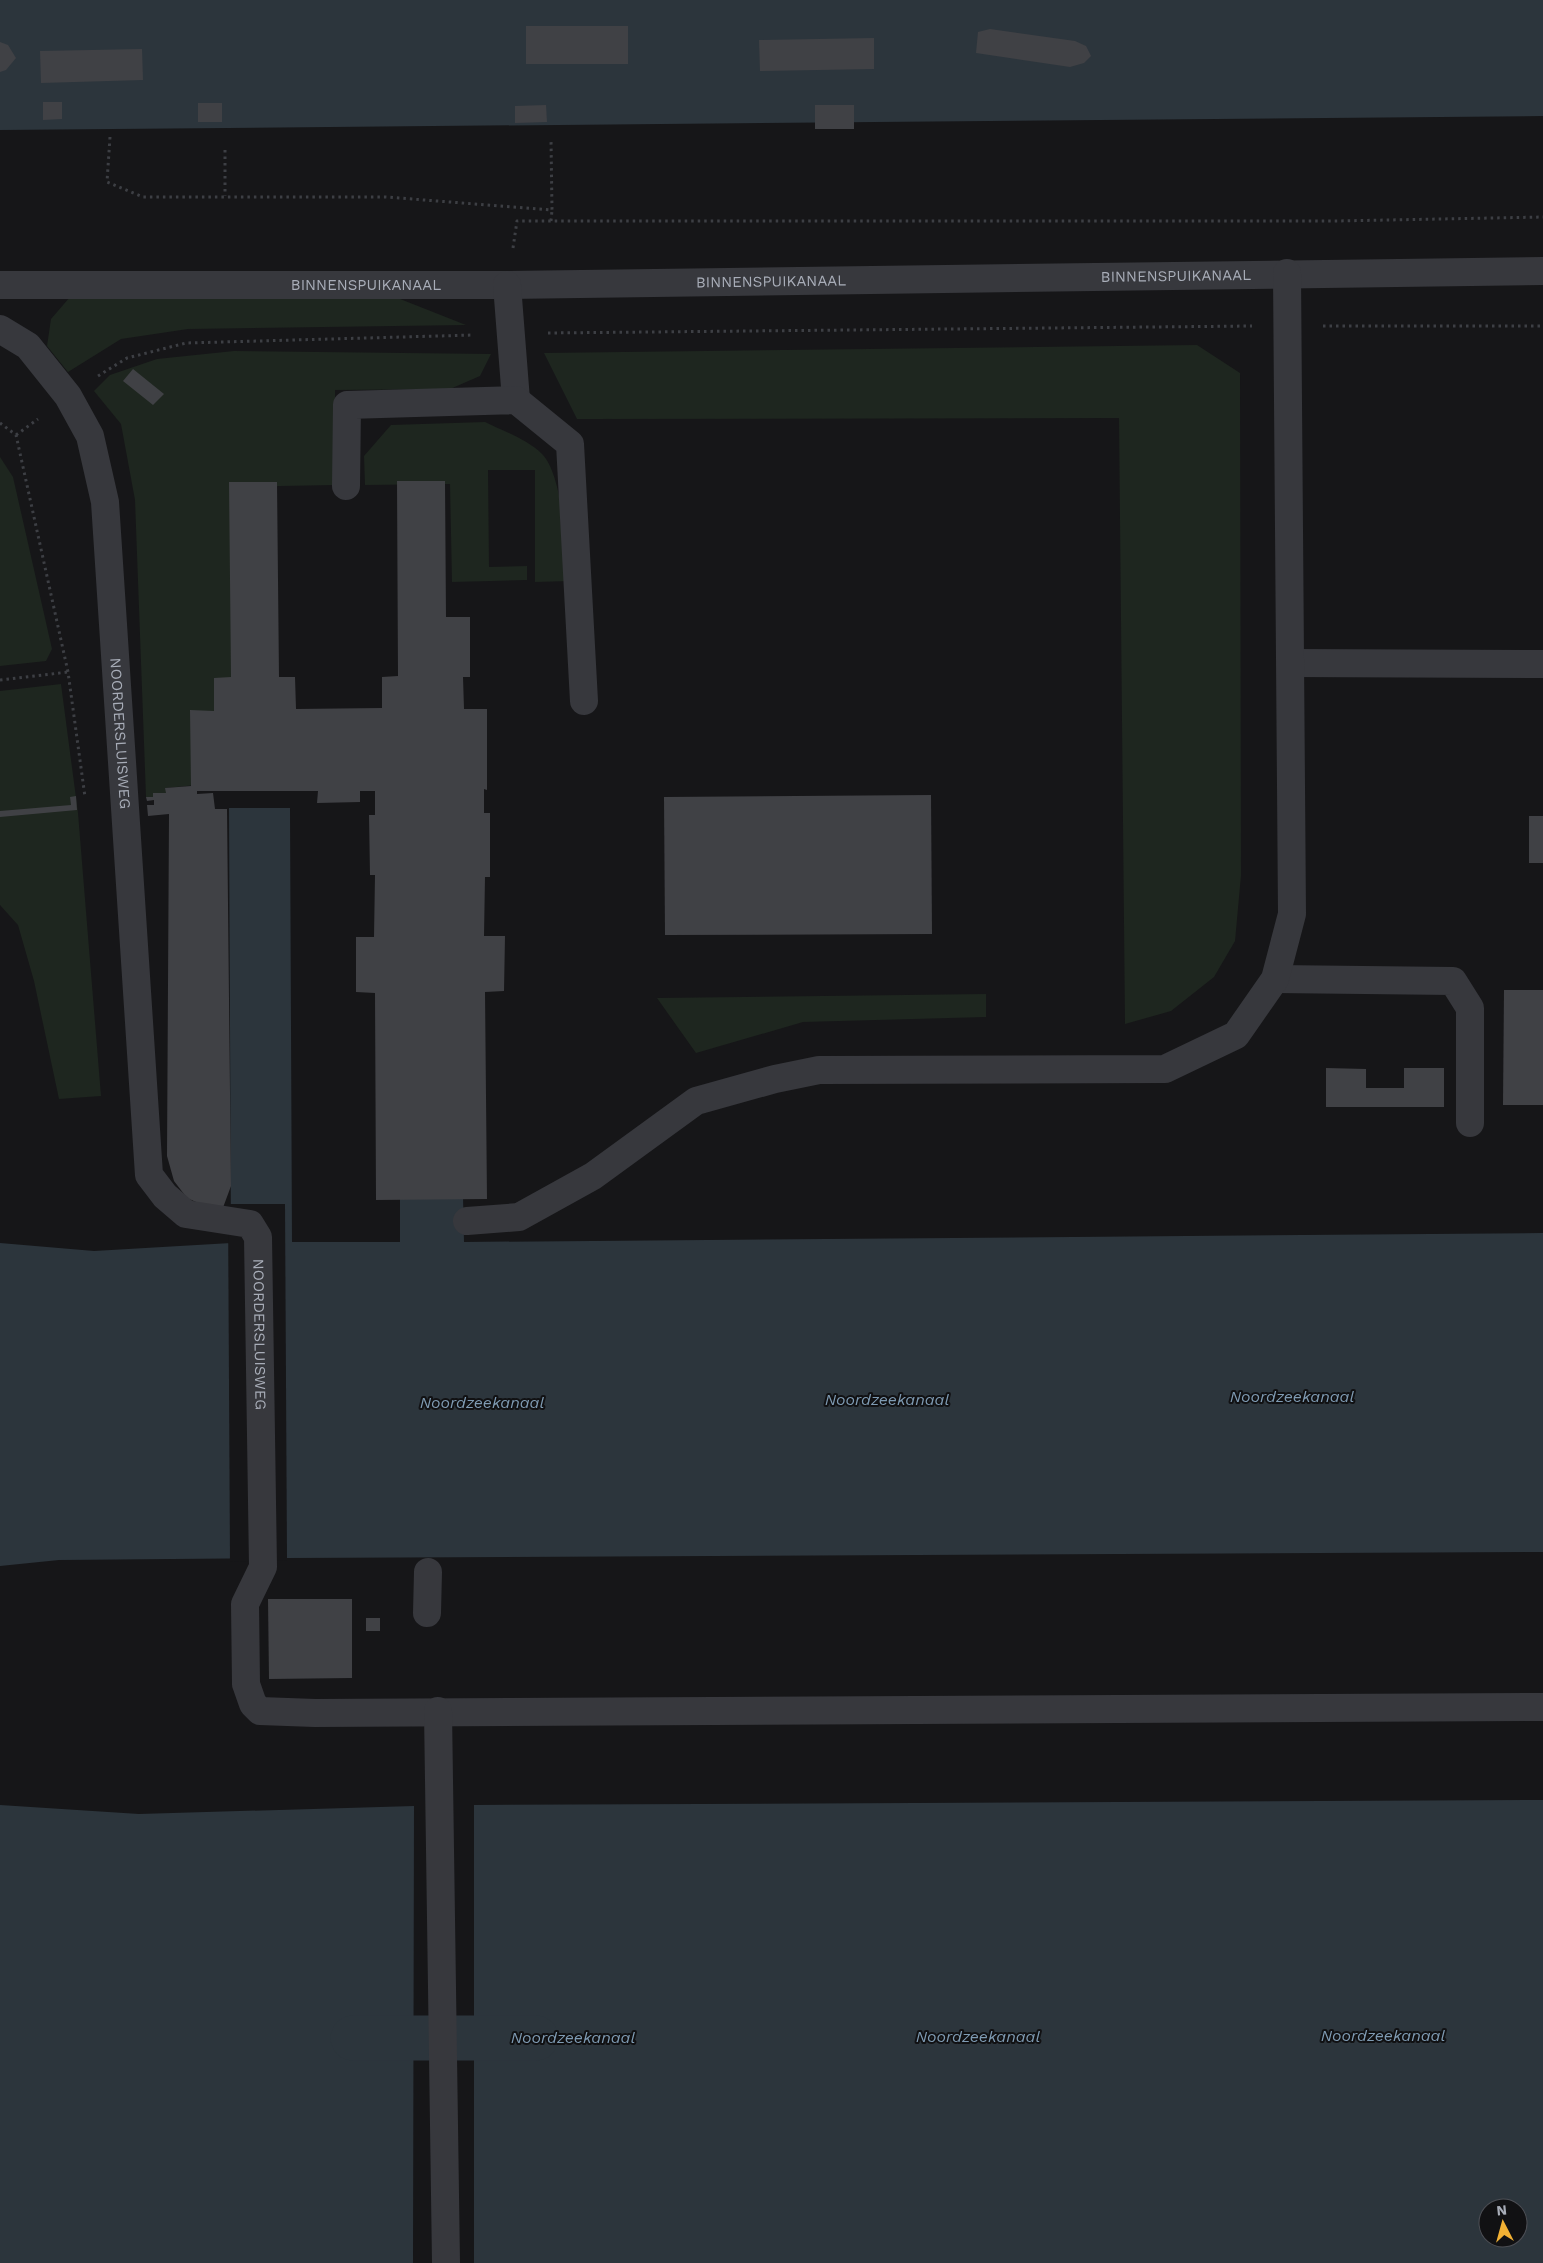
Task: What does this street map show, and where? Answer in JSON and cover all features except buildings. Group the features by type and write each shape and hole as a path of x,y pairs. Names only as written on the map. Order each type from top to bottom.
{"street":[{"name":"BINNENSPUIKANAAL","path":"0,286 507,285 1543,271"},
{"path":"467,1221 519,1217 593,1176 696,1101 774,1079 819,1070 1165,1069 1236,1035 1275,979 1292,914 1287,273"},
{"path":"507,285 516,400"},
{"name":"NOORDERSLUISWEG","path":"0,329 28,346 68,396 90,436 105,502 148,1175 165,1196 186,1214 250,1224 256,1230 258,1237 263,1567 245,1604 246,1684 253,1704 260,1711 438,1711"},
{"path":"346,486 347,405 516,400 570,444 584,701"},
{"path":"1291,664 1543,664"},
{"path":"1275,979 1453,981 1470,1008 1470,1123"},
{"path":"427,1614 428,1572"},
{"path":"446,2263 438,1711 1543,1707"}],"path":[{"path":"110,137 107,182 144,198 225,196 386,197 552,210"},
{"path":"551,140 551,221"},
{"path":"225,150 225,196"},
{"path":"507,285 517,221 1335,221 1543,217"},
{"path":"16,435 68,396 127,358 186,343 512,334 1288,326 1543,326"},
{"path":"0,423 16,435 68,672 86,805"},
{"path":"0,680 68,672"}],"shaded area":[{"path":"390,295 466,325 188,329 121,339 68,372 47,346 51,319 70,297"},
{"path":"1197,345 1240,373 1241,875 1235,941 1214,977 1171,1011 1125,1024 1119,418 577,419 544,353"},
{"path":"234,351 491,354 480,376 450,389 335,390 335,485 234,487 236,683 215,714 197,714 197,792 196,785 166,788 166,793 153,793 153,797 146,797 135,500 121,424 94,391 110,375 157,359"},
{"path":"485,422 529,444 542,454 549,464 559,495 570,581 535,582 535,470 488,470 489,567 527,566 527,580 452,582 450,484 365,485 364,456 391,425"},
{"path":"0,457 13,477 52,649 46,661 0,666"},
{"path":"61,684 78,813 101,1096 59,1099 34,981 18,925 0,905 0,691"},
{"path":"986,994 986,1017 803,1022 696,1053 657,998"}],"water":[{"path":"0,0 1543,0 1543,116 0,130"},
{"path":"229,808 290,808 292,1242 400,1242 400,1196 463,1196 464,1242 1543,1233 1543,1552 59,1560 0,1566 0,1243 94,1251 231,1243"},
{"path":"1543,1800 1543,2263 474,2263 474,1805"},
{"path":"0,1805 139,1814 414,1806 413,2263 0,2263"}],"pier":[{"path":"228,1204 285,1204 287,1560 230,1562"}],"waterway":[{"name":"Noordzeekanaal","path":"353,2038 536,2038"}]}
